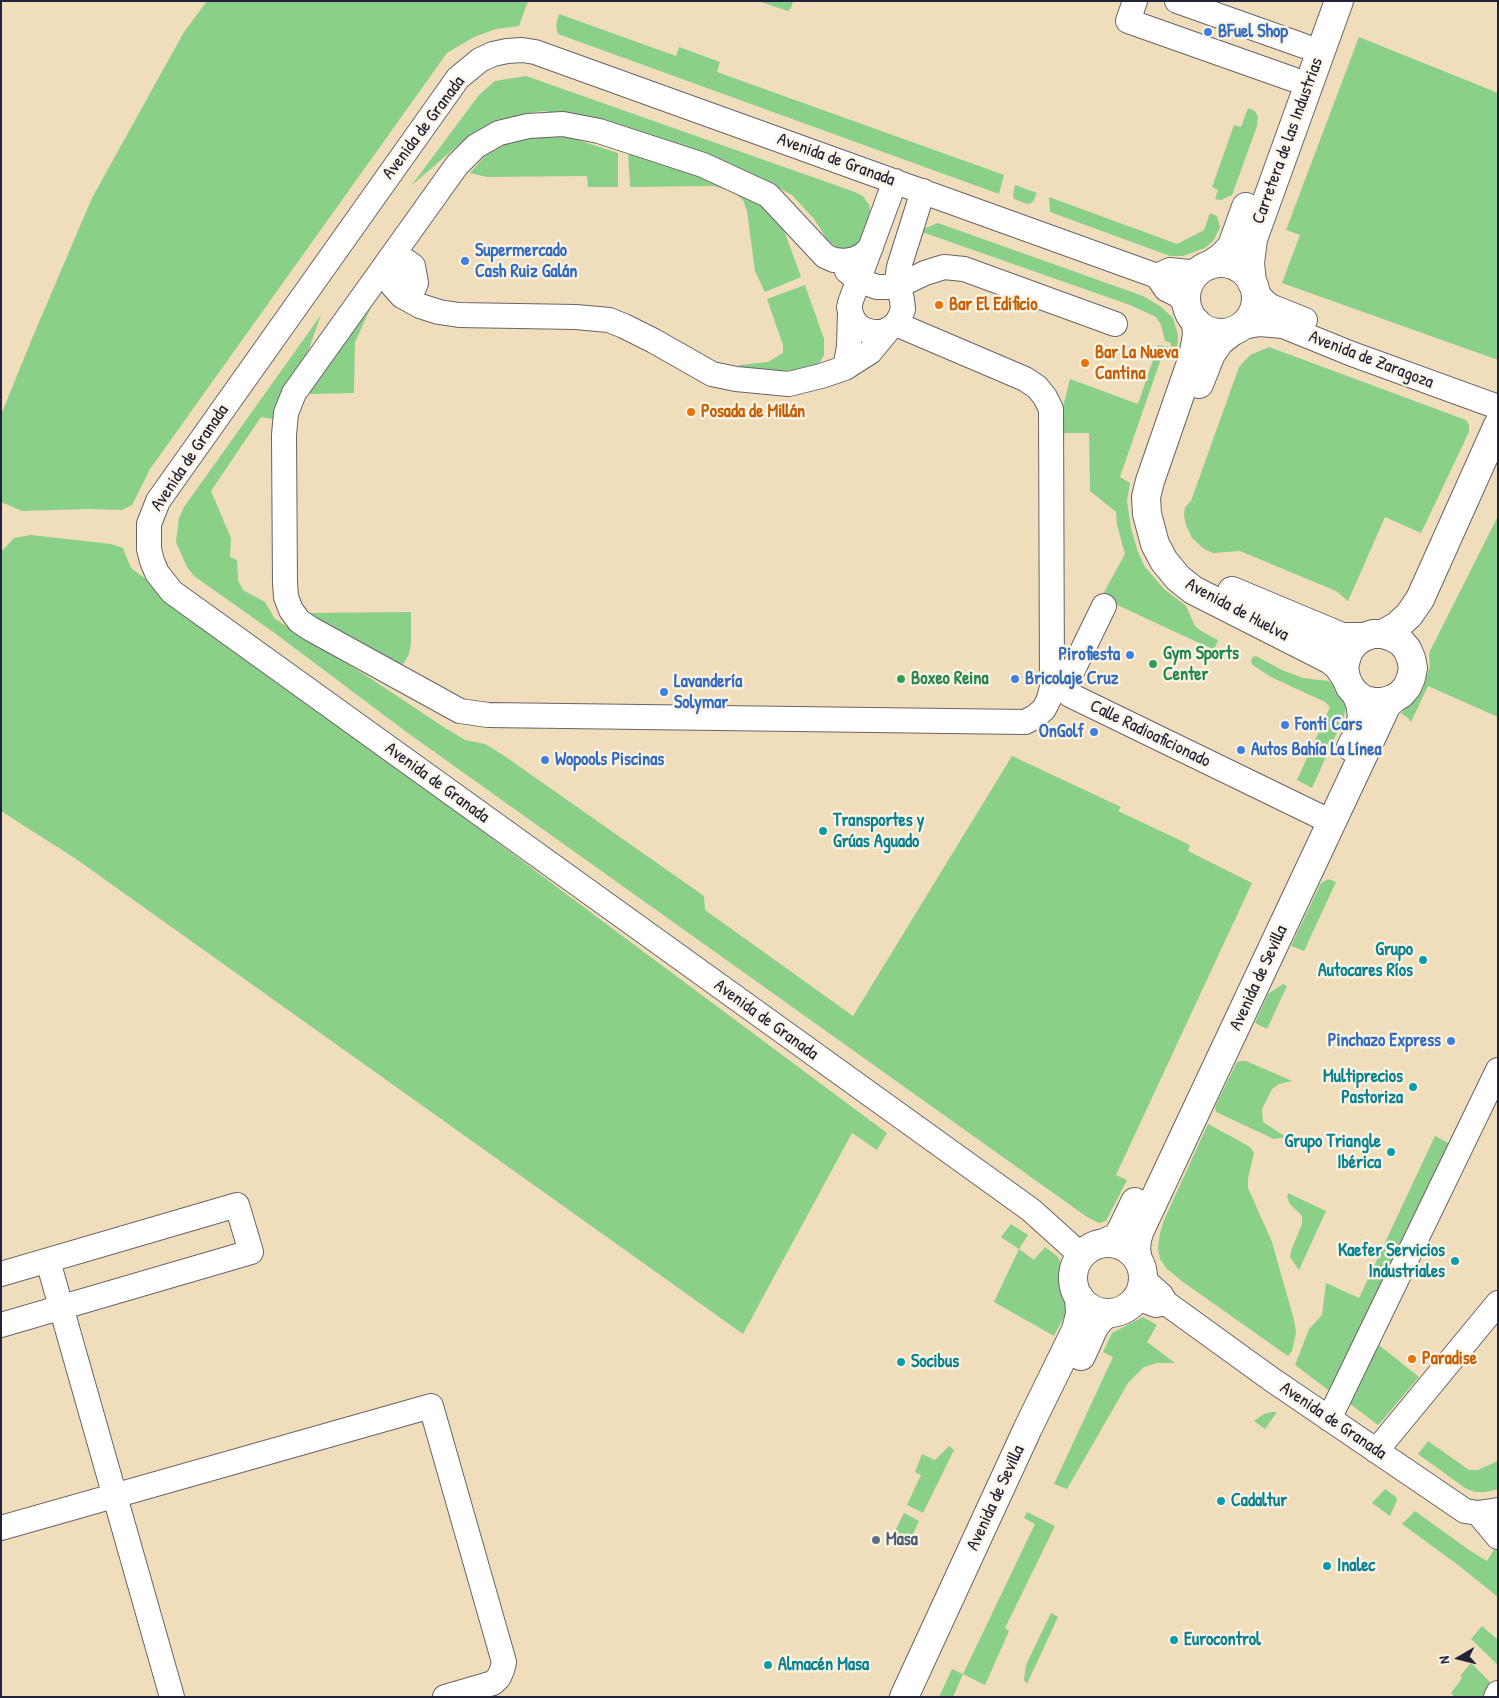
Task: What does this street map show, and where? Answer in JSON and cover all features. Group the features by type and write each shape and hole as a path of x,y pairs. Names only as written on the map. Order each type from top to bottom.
{"main road":[{"name":"Carretera de las Industrias","path":"1206,268 1222,257 1232,246 1320,1"},
{"name":"Carretera de las Industrias","path":"1254,287 1250,263 1253,239 1339,1"},
{"path":"1220,264 1230,264 1247,274 1254,287 1256,302 1254,311 1249,320 1237,329 1223,333 1204,329 1192,314 1187,295 1189,285 1194,277 1206,268 1220,264"},
{"name":"Avenida de Huelva","path":"1192,314 1197,335 1193,357 1146,497 1147,514 1155,544 1164,560 1178,578 1193,590 1329,660 1338,666 1351,686"},
{"name":"Avenida de Huelva","path":"1237,329 1220,341 1207,363 1163,482 1161,510 1168,538 1183,563 1206,580 1342,637 1374,636"},
{"path":"1374,636 1392,637 1401,642 1411,658 1413,668 1408,686 1401,694 1384,702 1364,700 1351,686 1344,668 1349,650 1356,642 1397,626 1409,615 1420,599 1498,425"},
{"path":"1411,658 1420,631 1498,468"},
{"name":"Avenida de Sevilla","path":"1093,1248 1116,1237 1122,1229 1358,734 1362,716 1360,703 1351,686"},
{"name":"Avenida de Sevilla","path":"1139,1279 1136,1250 1140,1230 1382,716 1393,699"},
{"path":"1114,1244 1123,1246 1132,1252 1139,1279 1124,1309 1108,1313 1092,1309 1079,1297 1075,1288 1074,1278 1075,1268 1093,1248 1114,1244"},
{"name":"Avenida de Sevilla","path":"904,1697 1076,1330 1080,1314 1079,1297"},
{"name":"Avenida de Sevilla","path":"921,1697 1094,1327 1108,1313"}],"street":[{"path":"1134,1 1128,21 1292,79"},
{"path":"1177,1 1304,46"},
{"name":"Avenida de Granada","path":"1093,1248 1056,1220 1031,1210 172,592 157,573 149,549 150,524 158,501 458,78 480,60 492,54 522,50 535,52 1156,276 1166,289 1178,295 1192,314"},
{"path":"892,326 1025,379 1045,397 1051,409 1052,687 1050,698 1040,713 1025,722 488,715 460,712 310,629 299,621 291,610 286,597 285,583 284,435 286,413 294,393 458,165 476,146 499,133 528,126 563,124 599,131 703,165 768,195 825,256 858,280 877,287 888,288 898,286 924,273 944,267 964,269 1115,324"},
{"path":"845,368 849,347 850,303 895,181"},
{"path":"390,261 393,286 402,296 420,306 439,312 459,315 576,317 609,320 654,341 712,374 736,379 790,384 845,368 870,352 900,317 902,300 897,280 899,267 923,191"},
{"path":"825,256 834,260 845,261 863,255 871,248"},
{"path":"825,256 839,283 853,319 858,326 873,332 882,332 892,326"},
{"path":"1156,276 1170,270 1188,272 1206,268"},
{"name":"Avenida de Zaragoza","path":"1254,287 1264,301 1279,310 1387,349 1498,393"},
{"name":"Avenida de Zaragoza","path":"1237,329 1260,324 1283,326 1352,354 1498,407"},
{"name":"Calle Radioaficionado","path":"1104,606 1068,680 1068,691 1074,698 1319,816"},
{"path":"1329,1419 1498,1070"},
{"path":"1,1274 237,1205 251,1252 1,1325"},
{"path":"48,1261 172,1697"},
{"name":"Avenida de Granada","path":"1139,1279 1156,1305 1166,1303 1329,1419 1465,1511 1488,1511 1498,1537"},
{"path":"1376,1451 1498,1303"},
{"path":"1,1528 431,1406 504,1662 499,1677 493,1683 445,1697"},
{"path":"1496,1697 1498,1693"}],"green space":[{"path":"207,1 528,1 519,26 496,29 474,37 447,53 150,469 132,505 122,510 22,511 1,502 1,415 92,198 184,32"},
{"path":"758,1 793,1 788,11"},
{"path":"559,14 676,56 679,47 720,62 717,72 1004,175 999,194 558,34 556,25"},
{"path":"1359,37 1498,93 1498,360 1282,283 1300,235 1286,230"},
{"path":"526,76 855,192 863,196 869,205 871,215 868,229 858,244 846,249 838,248 828,241 814,219 792,195 766,181 578,116 542,111 489,125 464,140 411,186 479,95 495,81"},
{"path":"1248,108 1255,111 1258,117 1257,126 1232,195 1221,200 1215,199 1218,190 1212,187 1234,125 1241,127"},
{"path":"556,133 618,153 618,187 588,187 587,176 487,177 470,173 491,149 529,136"},
{"path":"628,151 735,188 763,203 785,233 801,277 765,292 755,271 747,211 743,200 733,192 714,186 630,187"},
{"path":"1015,185 1037,193 1034,200 1027,204 1014,199"},
{"path":"1049,197 1177,244 1204,230 1210,213 1217,216 1220,227 1214,240 1205,248 1183,256 1170,256 1050,212"},
{"path":"938,223 1143,296 1160,306 1173,318 1178,335 1177,354 1164,350 1120,477 1130,483 1127,501 1131,528 1138,552 1145,567 1164,589 1186,606 1195,626 1218,640 1214,650 1102,596 1125,554 1117,525 1116,512 1090,491 1089,433 1062,433 1063,407 1070,379 1138,404 1158,345 1171,347 1171,343 1165,341 1161,325 1156,317 1130,305 922,232 923,229"},
{"path":"805,285 824,339 824,355 820,362 805,370 745,372 737,370 739,365 768,362 783,353 783,345 767,299"},
{"path":"368,305 372,305 355,342 354,393 310,394 311,389"},
{"path":"321,315 305,360 278,402 273,419 261,417 211,491 231,538 230,557 237,560 238,580 243,590 265,602 275,619 373,680 442,726 465,740 485,744 503,755 704,896 705,910 853,1016 1012,756 1121,807 1118,811 1190,845 1188,851 1252,883 1116,1175 1127,1180 1106,1221 1099,1223 1087,1217 405,731 276,634 194,576 187,567 176,542 179,518 184,507"},
{"path":"1269,347 1466,420 1469,425 1469,432 1421,533 1385,517 1348,601 1336,591 1240,551 1213,553 1204,549 1192,538 1186,525 1185,507 1191,501 1239,367 1250,355"},
{"path":"1498,516 1498,717 1428,686 1411,722 1401,713 1417,699 1423,688 1430,666 1430,651"},
{"path":"31,535 111,544 123,548 131,568 887,1133 877,1150 852,1133 743,1334 76,859 1,811 1,552 14,538"},
{"path":"411,612 409,654 400,666 392,665 307,613"},
{"path":"1256,656 1282,670 1303,678 1328,681 1333,685 1346,706 1344,717 1312,788 1297,780 1330,707 1325,702 1271,677 1257,668 1252,664 1251,660"},
{"path":"1328,879 1336,882 1304,951 1291,946 1321,883"},
{"path":"1283,984 1287,986 1267,1029 1255,1023 1268,994"},
{"path":"1246,1061 1292,1081 1279,1084 1272,1089 1262,1109 1263,1122 1286,1137 1274,1139 1216,1112 1215,1107 1237,1062"},
{"path":"1208,1124 1250,1147 1254,1153 1248,1178 1248,1188 1272,1242 1294,1320 1296,1333 1292,1351 1288,1356 1183,1282 1167,1269 1160,1259 1158,1248 1164,1220"},
{"path":"1435,1136 1450,1144 1331,1392 1295,1365 1309,1329 1322,1315 1326,1283 1359,1298"},
{"path":"1288,1193 1326,1211 1299,1270 1290,1257 1302,1224 1302,1216 1290,1204 1287,1197"},
{"path":"1011,1224 1028,1235 1019,1249 1001,1237"},
{"path":"1045,1247 1057,1256 1060,1261 1068,1309 1054,1336 994,1302 1019,1249 1034,1260"},
{"path":"1143,1317 1157,1325 1147,1342 1175,1363 1157,1363 1144,1367 1128,1383 1067,1489 1054,1484 1113,1357 1103,1352 1112,1333"},
{"path":"1374,1341 1419,1377 1378,1425 1345,1400"},
{"path":"1277,1412 1265,1429 1254,1421 1264,1414"},
{"path":"1428,1441 1469,1470 1478,1470 1498,1461 1498,1489 1475,1492 1465,1488 1418,1454"},
{"path":"949,1446 954,1450 923,1513 907,1505 921,1475 915,1472 922,1454 935,1460"},
{"path":"1385,1489 1396,1497 1397,1500 1390,1516 1372,1503"},
{"path":"1415,1511 1487,1561 1495,1548 1498,1549 1498,1597 1402,1524"},
{"path":"1027,1512 1055,1526 1005,1628 1009,1631 985,1685 963,1674 1035,1524 1024,1518"},
{"path":"904,1513 919,1521 909,1542 901,1543 891,1539"},
{"path":"1051,1613 1058,1617 1027,1684 1024,1680 1026,1665"},
{"path":"1482,1626 1498,1640 1497,1664 1471,1639"},
{"path":"1471,1663 1490,1682 1485,1697 1454,1697 1451,1693 1462,1678 1460,1676"},
{"path":"952,1669 963,1674 953,1697 939,1697"}],"place":[{"name":"BFuel Shop","path":"1208,32"},
{"name":"Supermercado Cash Ruiz Galán","path":"465,261"},
{"name":"Bar El Edificio","path":"939,305"},
{"name":"Bar La Nueva Cantina","path":"1085,363"},
{"name":"Posada de Millán","path":"691,412"},
{"name":"Pirofiesta","path":"1130,655"},
{"name":"Gym Sports Center","path":"1153,664"},
{"name":"Boxeo Reina","path":"901,679"},
{"name":"Bricolaje Cruz","path":"1015,679"},
{"name":"Lavandería Solymar","path":"664,692"},
{"name":"Fonti Cars","path":"1285,725"},
{"name":"OnGolf","path":"1094,732"},
{"name":"Autos Bahía La Línea","path":"1241,750"},
{"name":"Wopools Piscinas","path":"545,760"},
{"name":"Transportes y Grúas Aguado","path":"823,831"},
{"name":"Grupo Autocares Ríos","path":"1423,960"},
{"name":"Pinchazo Express","path":"1451,1041"},
{"name":"Multiprecios Pastoriza","path":"1413,1087"},
{"name":"Grupo Triangle Ibérica","path":"1391,1152"},
{"name":"Kaefer Servicios Industriales","path":"1455,1261"},
{"name":"Paradise","path":"1412,1359"},
{"name":"Socibus","path":"901,1362"},
{"name":"Cadaltur","path":"1221,1501"},
{"name":"Masa","path":"876,1540"},
{"name":"Inalec","path":"1327,1566"},
{"name":"Eurocontrol","path":"1174,1640"},
{"name":"Almacén Masa","path":"768,1665"}]}
